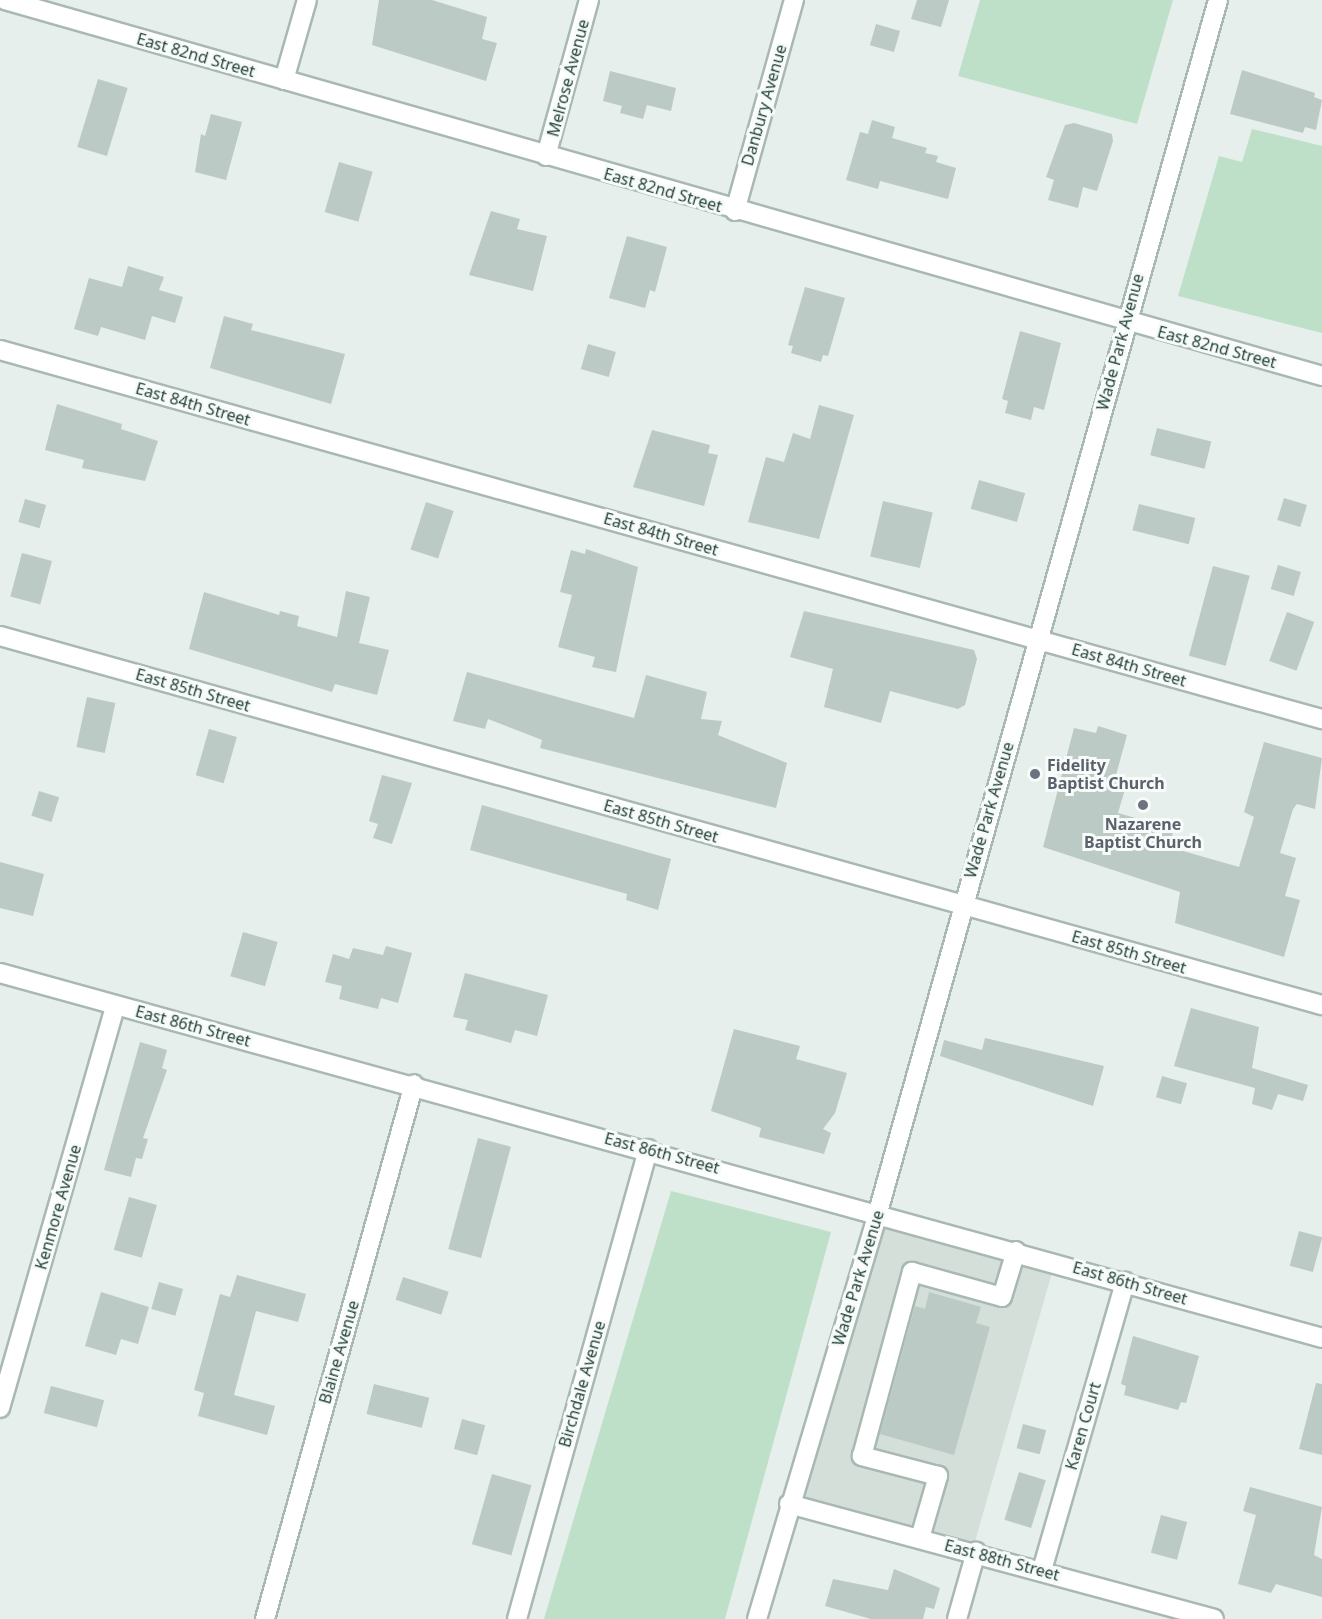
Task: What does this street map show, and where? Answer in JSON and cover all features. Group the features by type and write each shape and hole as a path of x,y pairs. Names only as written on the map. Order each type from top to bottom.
{"street":[{"name":"East 82nd Street","path":"5,0 735,211 1322,376"},
{"path":"285,80 307,0"},
{"name":"Melrose Avenue","path":"546,156 589,0"},
{"name":"Danbury Avenue","path":"735,211 794,0"},
{"name":"Wade Park Avenue","path":"757,1619 789,1504 878,1212 962,905 1218,0"},
{"name":"East 84th Street","path":"0,350 1322,719"},
{"name":"East 85th Street","path":"0,636 1322,1005"},
{"name":"East 86th Street","path":"0,973 878,1212 1322,1338"},
{"name":"Kenmore Avenue","path":"0,1408 115,1006"},
{"name":"Blaine Avenue","path":"265,1619 414,1084"},
{"name":"Birchdale Avenue","path":"517,1619 648,1149"},
{"path":"920,1538 938,1476 862,1455 912,1272 1002,1297 1016,1251"},
{"name":"Karen Court","path":"1042,1570 1125,1282"},
{"name":"East 88th Street","path":"789,1504 976,1552 1214,1619"},
{"path":"957,1619 976,1552"}],"shaded area":[{"path":"878,1212 1055,1263 971,1556 794,1505"}],"green space":[{"path":"980,0 1173,0 1137,124 958,76"},
{"path":"1252,129 1322,146 1322,333 1178,296 1219,156 1242,162"},
{"path":"671,1191 831,1232 725,1619 544,1619"}],"building":[{"path":"379,0 432,0 487,17 482,39 497,43 486,81 372,45"},
{"path":"917,0 949,0 941,27 911,19"},
{"path":"876,24 900,31 894,52 870,45"},
{"path":"1242,70 1315,93 1314,97 1322,100 1316,130 1305,127 1303,133 1230,114"},
{"path":"610,71 676,88 671,111 647,105 643,119 620,113 622,106 603,101"},
{"path":"98,79 128,88 107,156 77,147"},
{"path":"211,114 242,122 226,180 195,172 201,134 205,136"},
{"path":"872,120 895,127 892,138 927,148 925,153 938,156 936,162 956,168 948,199 880,181 878,189 846,180 860,132 868,134"},
{"path":"1074,123 1112,134 1113,141 1097,191 1083,187 1078,208 1048,200 1054,180 1046,177 1065,125"},
{"path":"339,162 373,172 358,222 325,212"},
{"path":"491,211 520,219 517,229 547,236 533,291 469,275"},
{"path":"627,236 667,247 655,292 650,290 645,308 609,298"},
{"path":"128,266 164,277 159,290 183,297 175,323 152,316 145,340 101,327 98,336 74,329 89,278 122,287"},
{"path":"805,287 845,298 828,356 823,355 821,362 791,353 793,346 788,345"},
{"path":"224,316 253,324 251,330 345,354 331,404 210,368"},
{"path":"1020,331 1061,343 1044,410 1034,407 1031,420 1005,413 1008,401 1002,399"},
{"path":"588,344 616,352 609,377 581,369"},
{"path":"57,404 122,424 121,429 158,441 145,481 82,468 84,460 45,450"},
{"path":"819,405 854,415 819,539 748,522 766,457 784,462 793,433 810,439"},
{"path":"1157,428 1211,442 1205,469 1150,455"},
{"path":"652,430 710,445 708,453 718,455 704,506 633,487"},
{"path":"979,480 1025,493 1017,522 971,509"},
{"path":"1284,498 1307,505 1300,527 1277,520"},
{"path":"25,499 46,505 40,528 18,522"},
{"path":"883,501 933,512 920,568 870,557"},
{"path":"426,502 454,511 438,559 411,550"},
{"path":"1139,504 1195,518 1189,544 1132,530"},
{"path":"586,549 638,567 616,672 592,667 595,657 558,647 572,595 560,592 571,550 585,554"},
{"path":"22,553 52,561 40,604 10,596"},
{"path":"1278,565 1301,572 1294,596 1271,589"},
{"path":"1213,566 1250,576 1226,666 1189,656"},
{"path":"346,591 370,597 359,643 389,650 377,695 335,684 332,692 189,649 204,592 279,615 280,611 299,616 297,626 337,637"},
{"path":"804,611 974,650 977,659 965,705 958,709 890,691 881,723 824,707 833,669 790,657"},
{"path":"1287,612 1314,622 1296,671 1269,661"},
{"path":"467,672 634,718 646,675 707,692 701,719 722,721 718,735 787,763 776,808 540,748 542,740 488,719 485,729 453,721"},
{"path":"87,697 115,703 105,753 76,747"},
{"path":"1098,726 1127,735 1116,775 1128,779 1118,813 1174,829 1169,847 1239,867 1254,817 1244,812 1264,742 1322,758 1315,809 1297,804 1293,809 1280,853 1296,858 1285,896 1300,900 1284,957 1175,923 1180,892 1043,847 1074,728 1096,733"},
{"path":"209,729 237,737 224,783 196,775"},
{"path":"382,775 412,783 392,844 373,838 378,824 369,821"},
{"path":"39,791 59,797 51,822 31,816"},
{"path":"482,805 671,859 658,910 626,900 627,894 470,850"},
{"path":"0,862 44,874 33,916 0,908"},
{"path":"243,932 278,942 265,986 230,976"},
{"path":"386,946 412,953 398,1003 381,998 378,1009 339,999 342,986 325,982 333,954 349,959 353,948 383,955"},
{"path":"465,973 548,995 537,1036 515,1030 511,1043 465,1030 468,1020 453,1017"},
{"path":"1191,1008 1259,1027 1252,1068 1308,1085 1303,1101 1278,1094 1272,1110 1252,1104 1255,1088 1174,1066"},
{"path":"734,1029 800,1046 796,1059 847,1073 835,1113 823,1129 831,1133 824,1154 759,1137 761,1128 711,1111"},
{"path":"985,1038 1104,1066 1093,1106 940,1056 944,1040 982,1050"},
{"path":"140,1042 167,1050 162,1068 167,1070 143,1138 148,1139 142,1159 136,1158 131,1177 104,1170"},
{"path":"1162,1076 1187,1083 1181,1104 1156,1097"},
{"path":"478,1138 511,1147 481,1258 448,1249"},
{"path":"129,1197 157,1205 142,1258 114,1250"},
{"path":"1299,1231 1322,1237 1313,1272 1290,1266"},
{"path":"237,1275 306,1294 298,1322 256,1311 234,1395 275,1406 267,1435 198,1416 204,1393 194,1390 220,1294 230,1297"},
{"path":"403,1277 449,1292 441,1315 396,1300"},
{"path":"159,1282 183,1289 175,1316 151,1309"},
{"path":"101,1292 149,1307 138,1344 121,1339 116,1355 85,1346"},
{"path":"929,1292 981,1307 976,1323 990,1327 954,1455 880,1434 915,1306 925,1309"},
{"path":"1133,1336 1199,1356 1186,1403 1181,1402 1178,1410 1124,1395 1126,1386 1121,1384"},
{"path":"1316,1383 1322,1384 1322,1455 1299,1449"},
{"path":"374,1384 429,1398 422,1428 367,1414"},
{"path":"51,1386 104,1400 97,1427 44,1413"},
{"path":"462,1419 485,1425 477,1455 454,1449"},
{"path":"1023,1424 1046,1430 1040,1454 1017,1448"},
{"path":"1019,1472 1046,1480 1031,1528 1004,1520"},
{"path":"492,1474 531,1485 511,1555 472,1544"},
{"path":"1250,1487 1322,1507 1314,1555 1322,1559 1322,1597 1276,1584 1271,1593 1238,1584 1256,1515 1243,1511"},
{"path":"1161,1515 1187,1522 1177,1560 1151,1553"},
{"path":"894,1569 940,1588 934,1609 926,1607 923,1619 871,1619 825,1606 833,1579 888,1590"}],"place":[{"name":"Fidelity Baptist Church","path":"1035,774"},
{"name":"Nazarene Baptist Church","path":"1143,805"}]}
